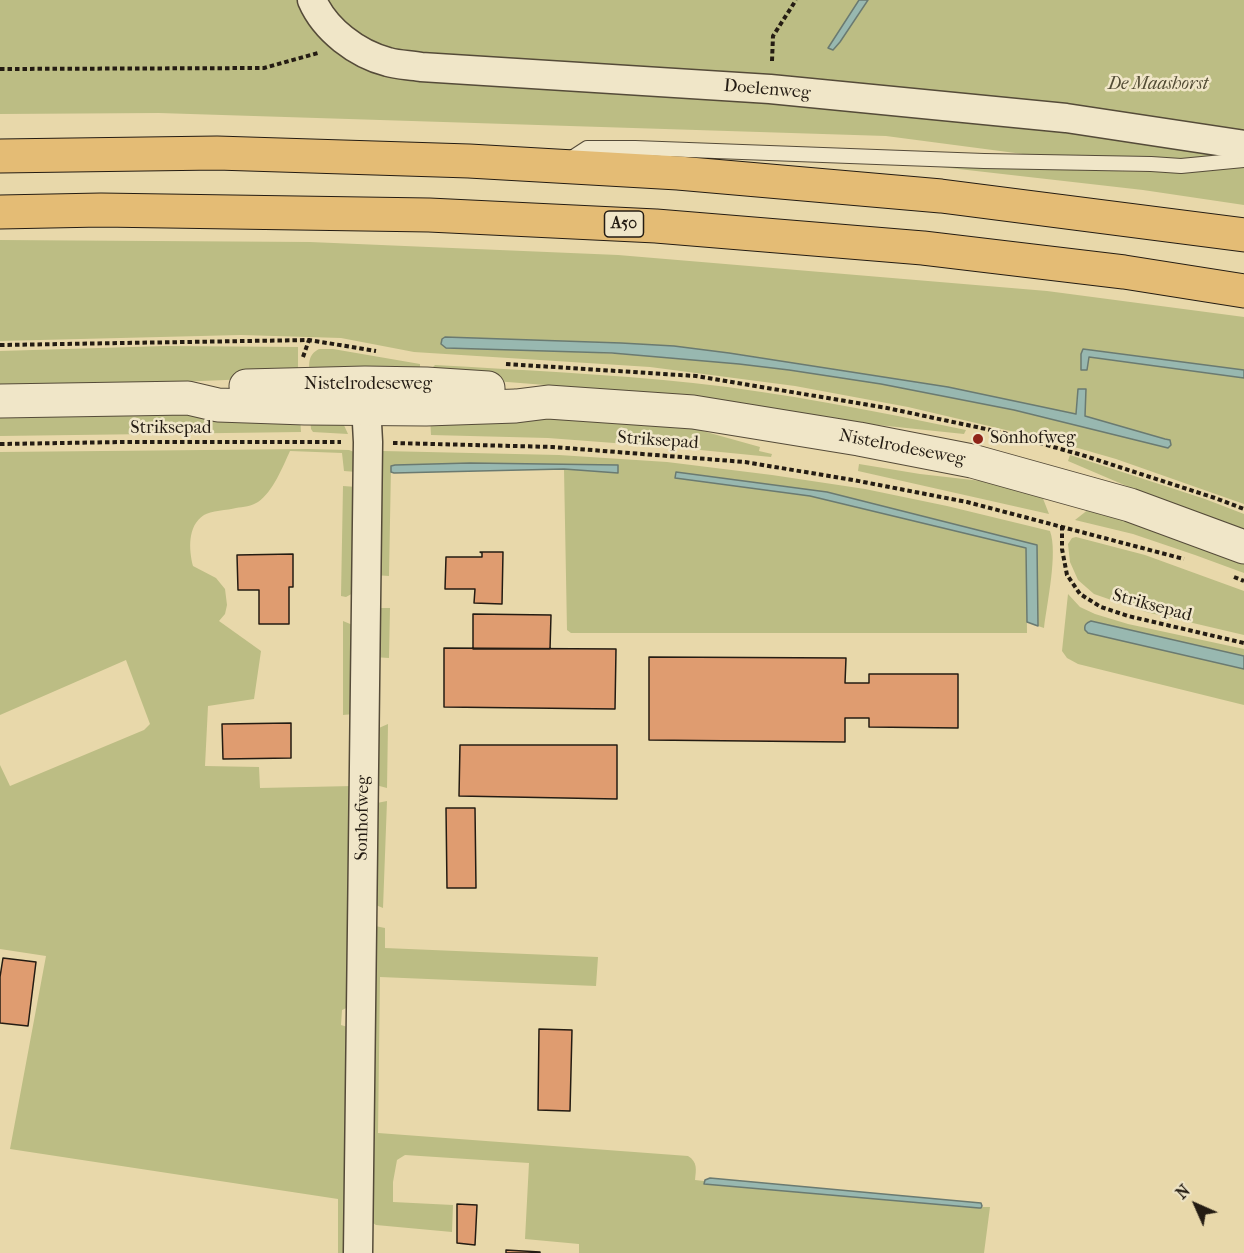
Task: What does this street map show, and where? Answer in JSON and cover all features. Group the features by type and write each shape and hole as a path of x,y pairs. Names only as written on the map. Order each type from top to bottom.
{"highway":[{"path":"0,156 217,153 469,161 690,174 941,196 1244,235"},
{"name":"A50","path":"0,212 113,210 418,215 656,226 923,248 1124,272 1244,291"}],"street":[{"name":"Doelenweg","path":"312,0 331,28 350,44 360,51 388,62 770,89 1066,118 1244,145"},
{"name":"Nistelrodeseweg","path":"0,401 188,398 220,387 366,396 426,384 514,390 548,402 693,412 859,439 972,461 1130,505 1244,547"},
{"name":"Sonhofweg","path":"358,1253 368,442 366,396"}],"lane":[{"path":"560,166 587,148 1181,166 1244,160"}],"path":[{"path":"770,89 773,36 796,0"},
{"path":"0,69 264,68 350,44"},
{"path":"0,345 309,340 379,352"},
{"name":"Striksepad","path":"0,444 368,442 553,447 745,462 967,502 1062,526 1062,549 1067,575 1080,594 1101,607 1128,616 1244,643"},
{"path":"1062,526 1184,559"},
{"path":"1224,573 1244,581"}],"green space":[{"name":"De Maashorst","path":"0,0 1244,0 1244,205 1143,190 941,167 1160,172 886,136 159,113 0,114"},
{"path":"0,240 310,242 618,255 1047,291 1244,317 1244,370 1084,349 1088,357 1244,378 1244,504 1116,459 1057,442 908,407 795,386 650,367 414,352 341,338 241,335 0,341","holes":["445,337 674,346 729,353 948,387 1076,415 1077,398 1085,389 1085,416 1170,441 1169,447 1014,409 844,378 667,357 446,348"]},
{"path":"165,346 298,347 298,377 0,385 0,351"},
{"path":"319,349 333,349 420,364 420,376 310,377 311,357"},
{"path":"435,365 564,372 727,387 830,403 966,430 964,434 868,424 621,391 432,376"},
{"path":"0,415 300,416 301,432 0,436"},
{"path":"310,416 343,423 348,434 313,432"},
{"path":"430,416 564,416 692,428 760,447 759,451 772,454 771,457 548,438 431,435"},
{"path":"349,450 357,453 357,472 344,471 342,453 290,451 277,478 263,498 250,505 204,515 195,525 190,546 193,566 216,578 225,589 227,605 225,614 219,621 261,651 254,699 208,706 205,766 259,767 260,788 353,786 351,1006 342,1010 341,1025 351,1028 347,1253 338,1253 338,1199 10,1149 46,956 0,949 0,765 10,786 144,730 150,724 126,660 0,715 0,452"},
{"path":"383,451 559,455 667,462 865,489 1050,531 1053,552 1044,628 1038,626 1036,545 827,492 676,472 676,478 810,496 1026,548 1027,633 571,633 567,630 564,469 618,473 618,466 391,467 389,576 374,575 377,456"},
{"path":"1070,455 1244,514 1244,531 1150,496 1068,461"},
{"path":"859,464 990,482 1042,496 1049,514 858,471"},
{"path":"343,486 357,487 355,592 346,597 341,596"},
{"path":"1089,509 1244,562 1244,573 1133,534 1075,520"},
{"path":"1076,537 1145,555 1244,591 1244,635 1146,612 1094,594 1078,580 1070,562 1068,544 1072,538"},
{"path":"1068,594 1080,607 1095,614 1128,624 1244,649 1244,656 1091,621 1088,633 1244,669 1244,705 1078,664 1067,658 1062,651"},
{"path":"374,608 390,608 389,658 373,657"},
{"path":"343,621 355,626 354,714 343,715"},
{"path":"388,724 387,788 372,784 372,731"},
{"path":"387,801 383,908 371,903 372,804"},
{"path":"370,925 385,928 385,948 598,957 596,986 380,977 378,1133 688,1156 695,1164 695,1180 704,1181 704,1184 979,1208 990,1207 984,1253 579,1253 579,1244 525,1239 529,1163 405,1155 397,1160 393,1182 393,1202 453,1205 452,1232 376,1225 367,1219"}],"water":[{"path":"859,0 868,0 840,42 833,50 828,48"},
{"path":"445,337 674,346 948,387 1076,414 1078,389 1086,389 1085,416 1170,440 1171,445 1168,448 1014,410 881,384 789,370 612,353 446,348 441,344"},
{"path":"1083,349 1244,370 1244,378 1089,357 1087,370 1081,370"},
{"path":"470,463 618,465 618,473 564,469 391,472 391,466 395,465"},
{"path":"676,472 827,492 1037,545 1038,626 1027,622 1026,548 810,496 675,478"},
{"path":"1091,621 1244,656 1244,669 1088,633 1085,627"},
{"path":"710,1178 981,1203 982,1206 979,1208 704,1184 705,1180"}],"building":[{"path":"480,552 503,552 502,604 474,603 475,589 445,589 446,557 482,557"},
{"path":"293,554 293,587 289,587 289,624 259,624 259,590 238,590 237,555"},
{"path":"473,614 551,615 550,649 473,649"},
{"path":"444,648 616,649 615,709 444,707"},
{"path":"649,657 846,658 845,683 869,683 869,674 958,674 958,728 869,727 869,718 845,718 845,742 649,740"},
{"path":"291,723 291,758 223,759 222,724"},
{"path":"460,745 617,745 617,799 459,796"},
{"path":"446,808 475,808 476,888 447,888"},
{"path":"3,958 36,962 28,1026 0,1023 0,977"},
{"path":"539,1029 572,1030 570,1111 538,1110"},
{"path":"457,1204 477,1205 475,1245 457,1243"},
{"path":"506,1250 540,1252 540,1253 506,1253"}],"place":[{"name":"Sonhofweg","path":"978,439"}]}
